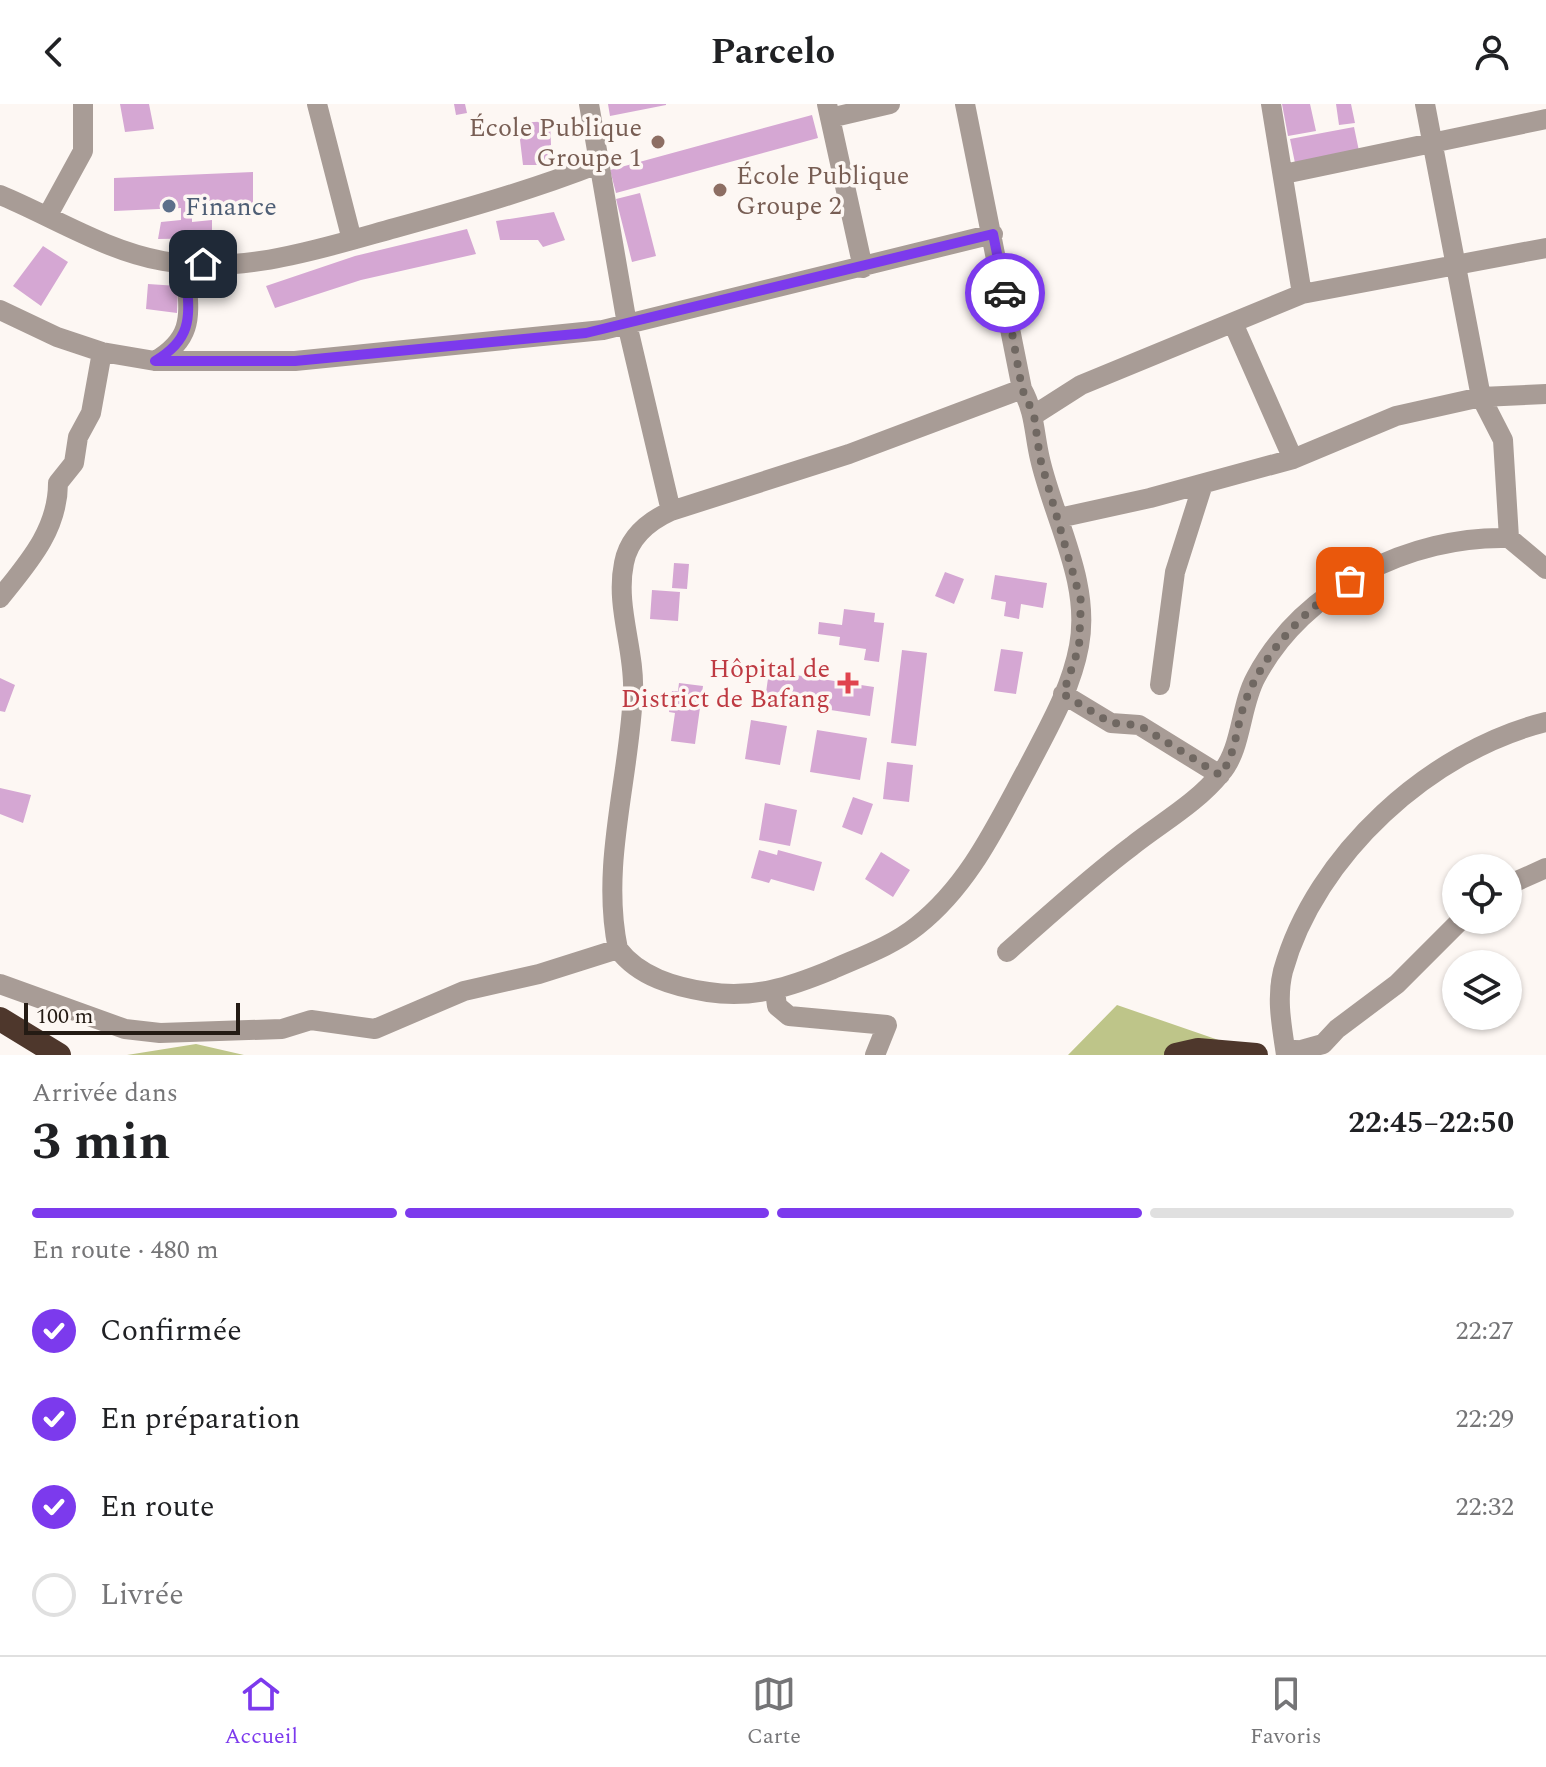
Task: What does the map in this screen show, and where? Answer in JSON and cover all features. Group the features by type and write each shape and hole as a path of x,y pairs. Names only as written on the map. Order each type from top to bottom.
{"highway":[{"path":"0,1019 59,1055"},
{"path":"1176,1055 1210,1050 1256,1055"}],"street":[{"path":"48,215 83,151 83,104"},
{"path":"317,104 352,240"},
{"path":"589,104 627,324 671,511"},
{"path":"863,268 829,111 890,104"},
{"path":"965,104 1022,389 1034,415 1040,458 1077,578 1082,625 1079,647 1063,694 972,869 916,928 884,947 775,991 718,993 667,983 638,969 618,949 614,866 633,690 622,588 624,561 637,535 652,520 671,511 849,454 1022,389"},
{"path":"1271,104 1302,294"},
{"path":"1425,104 1481,397 1503,440 1509,538"},
{"path":"1284,174 1546,119"},
{"path":"0,195 122,251 186,264 219,265 287,258 494,201 598,164"},
{"path":"0,310 57,337 102,352 155,361 295,361 586,333 993,234"},
{"path":"1034,415 1081,385 1302,294 1546,248"},
{"path":"155,361 173,350 184,338 189,322 186,264"},
{"path":"1233,323 1293,459"},
{"path":"0,598 41,544 50,526 59,499 58,483 74,463 78,437 91,413 102,352"},
{"path":"1059,518 1293,459 1396,416 1481,397 1546,394"},
{"path":"1160,685 1175,572 1203,484"},
{"path":"1007,952 1062,902 1220,775 1230,758 1243,707 1255,678 1267,658 1314,606 1345,584 1398,556 1483,537 1509,538 1546,569"},
{"path":"1063,694 1111,723 1139,725 1220,775"},
{"path":"1447,934 1397,984 1337,1029 1323,1044 1285,1051 1279,1009 1283,973 1301,922 1324,884 1368,828 1408,790 1487,743 1546,722"},
{"path":"1522,879 1546,868"},
{"path":"0,984 125,1029 160,1033 282,1029 311,1020 375,1029 464,991 539,974 618,949"},
{"path":"775,991 777,1006 789,1016 887,1025 875,1055"}],"green space":[{"path":"1117,1005 1262,1055 1068,1055"},
{"path":"196,1044 244,1055 127,1055"}],"building":[{"path":"120,104 149,104 154,129 125,132"},
{"path":"454,104 465,104 467,113 456,115"},
{"path":"608,104 666,104 666,105 610,116"},
{"path":"1282,104 1310,104 1316,131 1288,136"},
{"path":"1336,104 1351,104 1355,123 1339,125"},
{"path":"812,115 818,138 616,193 610,170"},
{"path":"550,121 551,145 545,147 551,165 523,165 518,123"},
{"path":"1354,127 1359,151 1295,163 1290,139"},
{"name":"Finance","path":"253,172 253,205 192,208 192,222 212,220 212,238 158,239 161,222 181,220 181,208 114,211 114,178"},
{"path":"640,193 656,256 632,262 616,199"},
{"path":"554,212 565,240 543,247 538,240 500,240 496,221"},
{"path":"467,229 476,254 361,280 275,308 266,286 355,256"},
{"path":"43,246 68,262 41,306 13,286"},
{"path":"148,284 178,286 177,313 146,309"},
{"path":"674,563 689,564 687,589 672,588"},
{"path":"945,572 964,579 954,604 935,596"},
{"path":"995,575 1047,583 1043,608 1021,604 1019,619 1004,616 1006,602 991,599"},
{"path":"652,590 680,592 678,621 650,619"},
{"path":"844,609 875,613 874,622 884,623 879,662 864,660 866,649 839,645 840,637 818,634 819,622 842,625"},
{"path":"1001,649 1023,652 1016,694 994,691"},
{"path":"902,650 927,653 916,746 891,743"},
{"path":"769,671 874,687 870,716 765,700"},
{"path":"0,678 15,685 5,712 0,711"},
{"path":"679,683 703,686 695,744 671,741 675,713 669,712 672,691 678,691"},
{"path":"751,720 787,726 780,765 745,759"},
{"path":"817,730 867,738 860,780 810,772"},
{"path":"887,762 913,765 909,802 883,799"},
{"path":"0,788 31,795 23,823 0,814"},
{"path":"853,797 873,804 862,835 842,827"},
{"path":"765,803 797,810 790,846 759,840"},
{"path":"759,850 777,855 778,850 822,862 814,891 771,879 769,883 751,878"},
{"path":"881,852 910,870 893,897 865,879"}],"way so far":[{"path":"1005,293 1022,389 1034,415 1040,458 1077,578 1081,601 1079,647 1063,694 1111,723 1139,725 1220,775 1230,758 1243,707 1267,658 1314,606 1350,581"}],"place":[{"name":"École Publique Groupe 1","path":"658,142"},
{"name":"École Publique Groupe 2","path":"720,190"},
{"name":"Finance","path":"169,206"},
{"name":"Hôpital de District de Bafang","path":"848,683"}],"route":[{"path":"203,264 186,264 189,322 184,338 173,350 155,361 295,361 586,333 993,234 1005,293"}]}
